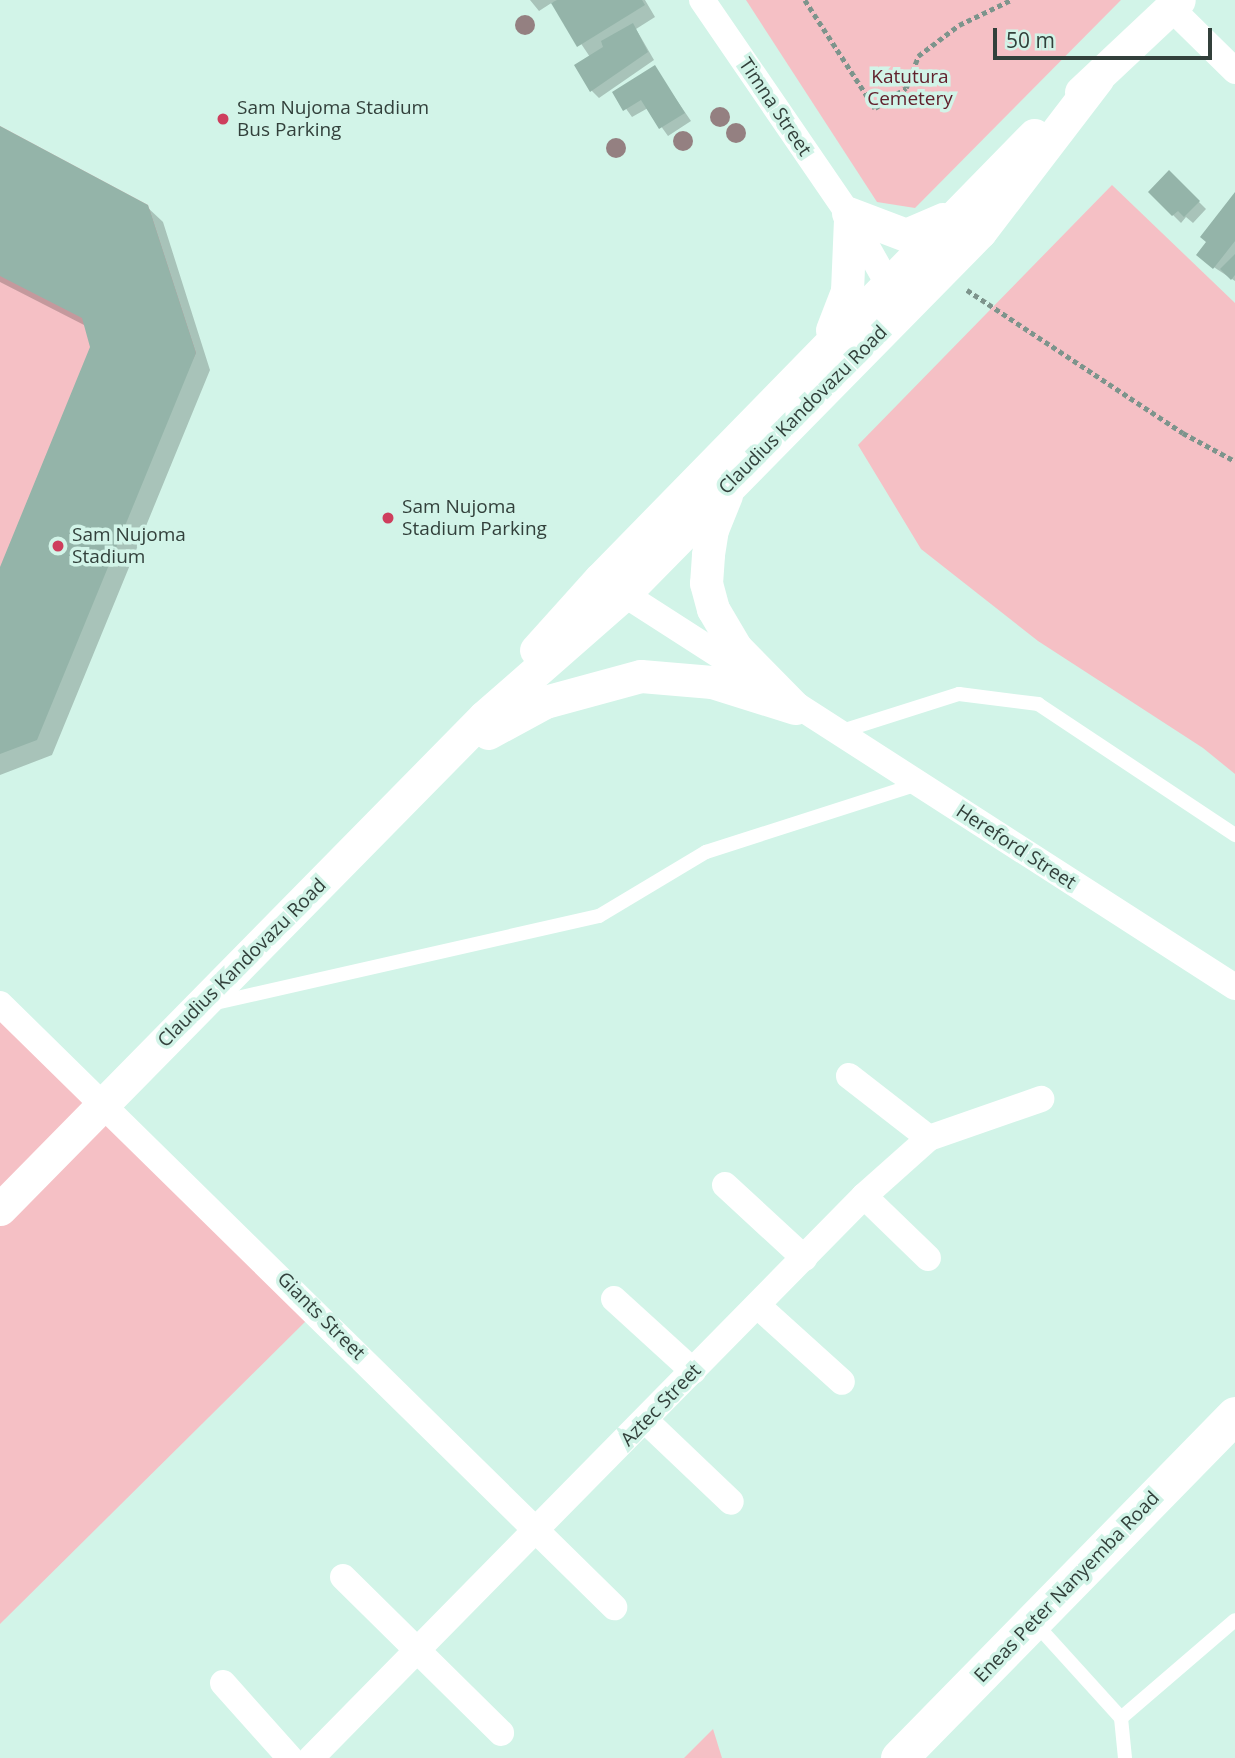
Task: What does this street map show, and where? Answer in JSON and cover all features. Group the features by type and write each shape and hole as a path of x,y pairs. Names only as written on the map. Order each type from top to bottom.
{"main road":[{"name":"Eneas Peter Nanyemba Road","path":"899,1758 1235,1415"}],"street":[{"name":"Timna Street","path":"702,0 849,216 895,296"},
{"path":"1175,4 1235,71"},
{"name":"Claudius Kandovazu Road","path":"612,586 732,483 895,296 960,209 1065,104 1097,79 1175,4"},
{"name":"Claudius Kandovazu Road","path":"0,1209 612,586 823,348 895,296 940,272 989,221 1097,79"},
{"path":"823,348 847,291 849,216 906,235 929,228 960,209"},
{"path":"732,483 712,529 706,583 736,648 795,708"},
{"name":"Hereford Street","path":"612,586 795,708 839,732 1235,987"},
{"path":"422,780 504,722 545,702 641,676 712,682 795,708"},
{"name":"Giants Street","path":"0,1004 316,1311 614,1607"},
{"path":"849,1076 929,1138"},
{"name":"Aztec Street","path":"311,1758 420,1652 864,1196 929,1138 1041,1099"},
{"path":"725,1185 804,1258"},
{"path":"864,1196 928,1258"},
{"path":"614,1299 692,1371"},
{"path":"758,1306 842,1382"},
{"path":"646,1421 731,1502"},
{"path":"343,1577 501,1733"},
{"path":"223,1683 290,1758"}],"lane":[{"path":"839,732 959,694 1038,704 1235,835"},
{"path":"199,1007 599,916 706,852 918,784"},
{"path":"1121,1718 1235,1620"},
{"path":"1034,1622 1121,1718 1125,1758"}],"path":[{"path":"805,0 876,108 906,88 918,56 959,25 1011,0"},
{"path":"940,272 1041,342 1235,461"}],"green space":[{"name":"Katutura Cemetery","path":"746,0 1121,0 915,208 877,202"},
{"name":"Sam Nujoma Stadium","path":"0,126 148,205 196,353 0,754"},
{"path":"1112,185 1235,303 1235,774 1203,748 1038,641 921,549 858,445"},
{"path":"0,1004 316,1311 0,1624"},
{"path":"713,1729 722,1758 684,1758"}],"building":[{"path":"557,0 642,0 645,5 577,47 551,3"},
{"path":"633,23 648,52 590,92 574,65 603,47 601,41"},
{"path":"655,65 685,113 659,129 641,100 623,111 612,92"},
{"name":"Sam Nujoma Stadium","path":"0,126 148,205 196,353 37,740 0,754 0,567 90,347 82,318 0,276"},
{"path":"1169,170 1200,201 1184,217 1178,211 1172,216 1148,192"},
{"path":"1235,192 1235,241 1213,269 1196,255 1206,242 1200,237"},
{"path":"1235,254 1235,275 1231,280 1220,269"}],"place":[{"name":"Sam Nujoma Stadium Bus Parking","path":"223,119"},
{"name":"Sam Nujoma Stadium Parking","path":"388,518"},
{"name":"Sam Nujoma Stadium","path":"58,546"}]}
